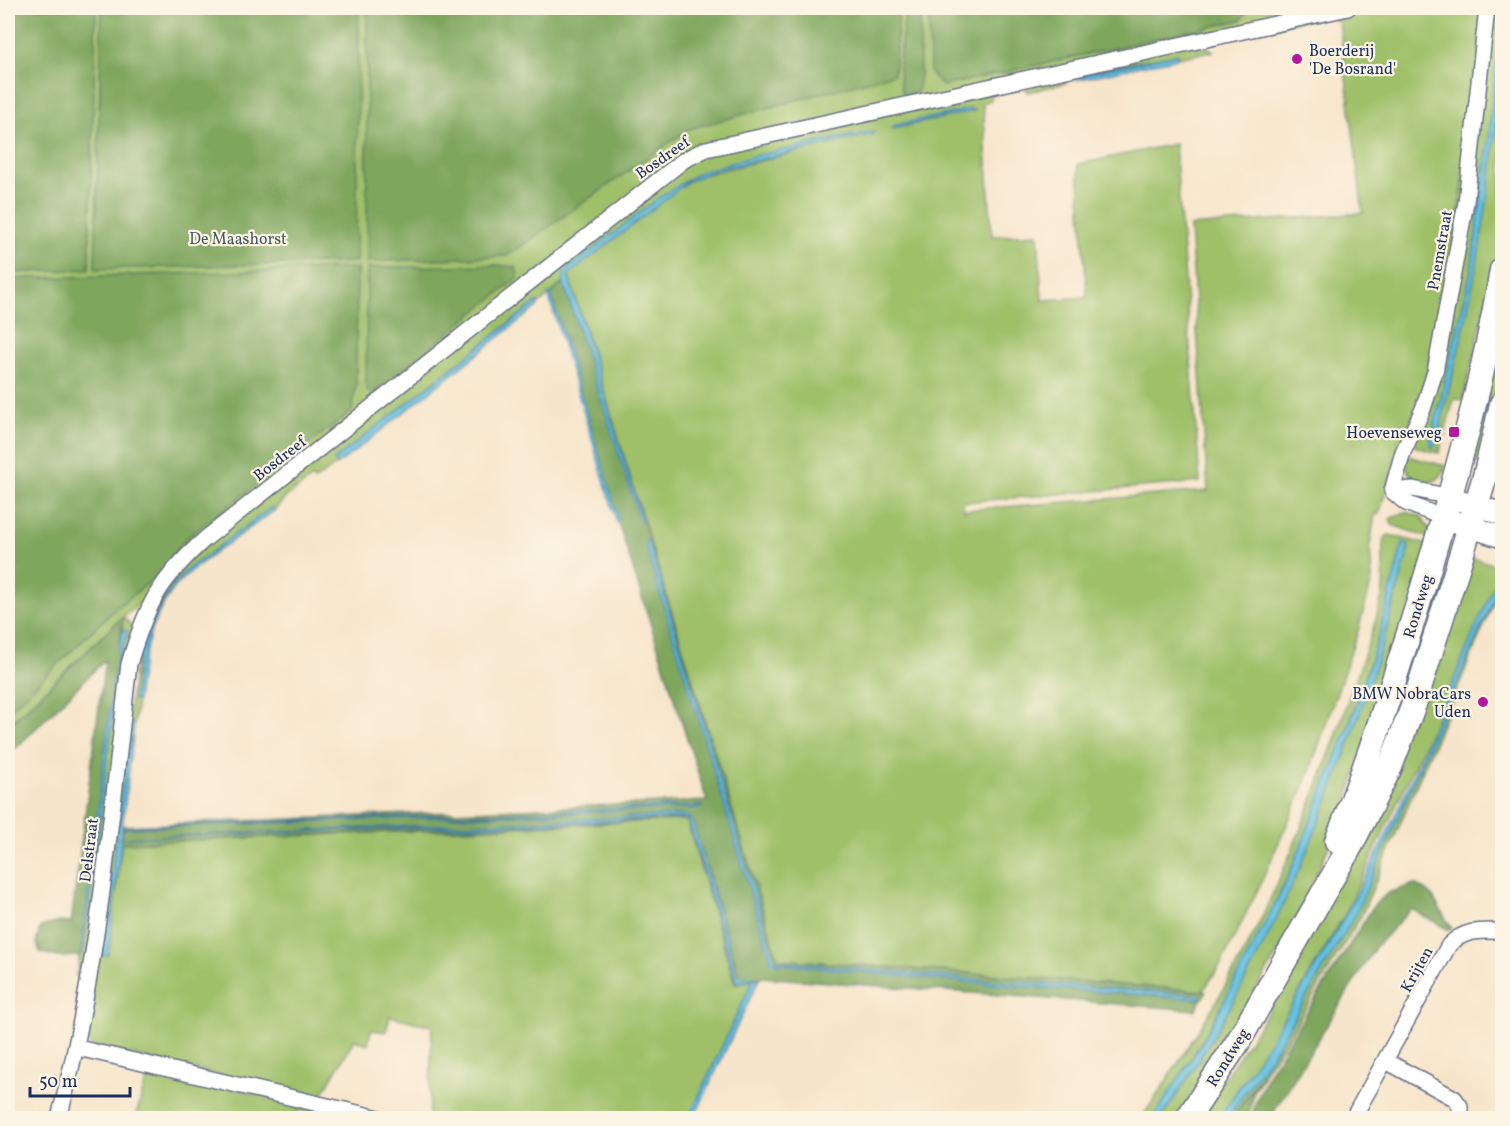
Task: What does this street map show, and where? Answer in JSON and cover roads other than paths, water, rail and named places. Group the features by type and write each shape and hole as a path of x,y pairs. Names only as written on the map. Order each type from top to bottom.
{"main road":[{"name":"Rondweg","path":"1300,932 1376,741 1447,508 1476,398 1503,270"},
{"name":"Rondweg","path":"1188,1119 1239,1040 1351,845 1390,767 1414,704 1473,516 1503,404"},
{"path":"1447,508 1473,516 1503,537"},
{"path":"1473,516 1503,514"}],"street":[{"name":"Bosdreef","path":"159,588 175,566 205,540 684,160 706,149 1348,8"},
{"name":"Pnemstraat","path":"1392,490 1403,452 1423,409 1435,372 1466,202 1487,8"},
{"path":"1392,490 1413,489 1447,508"},
{"path":"1392,490 1406,503 1447,508"},
{"name":"Delstraat","path":"59,1119 78,1048 90,978 129,664 139,630 159,588"},
{"name":"Krijten","path":"1353,1119 1449,945 1459,935 1468,932 1503,931"},
{"path":"78,1048 379,1119"},
{"path":"1386,1061 1454,1098 1460,1106 1460,1119"}],"water":[{"path":"1502,8 1498,107 1478,258 1440,433 1433,447 1430,444 1471,271 1489,139"},
{"path":"1177,54 1178,58 1075,80 1074,76"},
{"path":"970,109 974,111 892,128 895,125"},
{"path":"874,131 872,134 715,170 689,181 568,275 643,522 641,523 563,281 565,271 660,197 700,172 754,156"},
{"path":"548,294 551,294 619,519 617,523"},
{"path":"537,302 538,306 337,464 334,460"},
{"path":"272,507 274,511 208,558 176,587 157,616 146,649 137,700 133,700 140,652 151,622 171,588 187,570"},
{"path":"648,540 775,961 967,979 1200,995 1200,999 966,982 772,963 645,543"},
{"path":"1403,543 1409,545 1385,634 1362,707 1308,850 1241,988 1203,1054 1161,1118 1153,1118 1203,1041 1286,883 1353,715 1377,642"},
{"path":"1497,578 1502,580 1498,589 1502,590 1502,594 1496,594 1356,914 1273,1054 1227,1118 1219,1118 1301,992 1346,914 1407,790"},
{"path":"123,630 128,631 120,659 83,953 81,953 113,683"},
{"path":"130,723 134,723 108,955 102,955"},
{"path":"702,806 702,808 126,828 127,827"},
{"path":"688,815 693,823 737,976 759,979 694,1118 689,1118 753,980 736,982 688,818 126,838"}],"place":[{"name":"Boerderij 'De Bosrand'","path":"1297,59"},
{"name":"Hoevenseweg","path":"1454,432"},
{"name":"BMW NobraCars Uden","path":"1483,702"}],"park label":[{"name":"De Maashorst","path":"238,238"}]}
